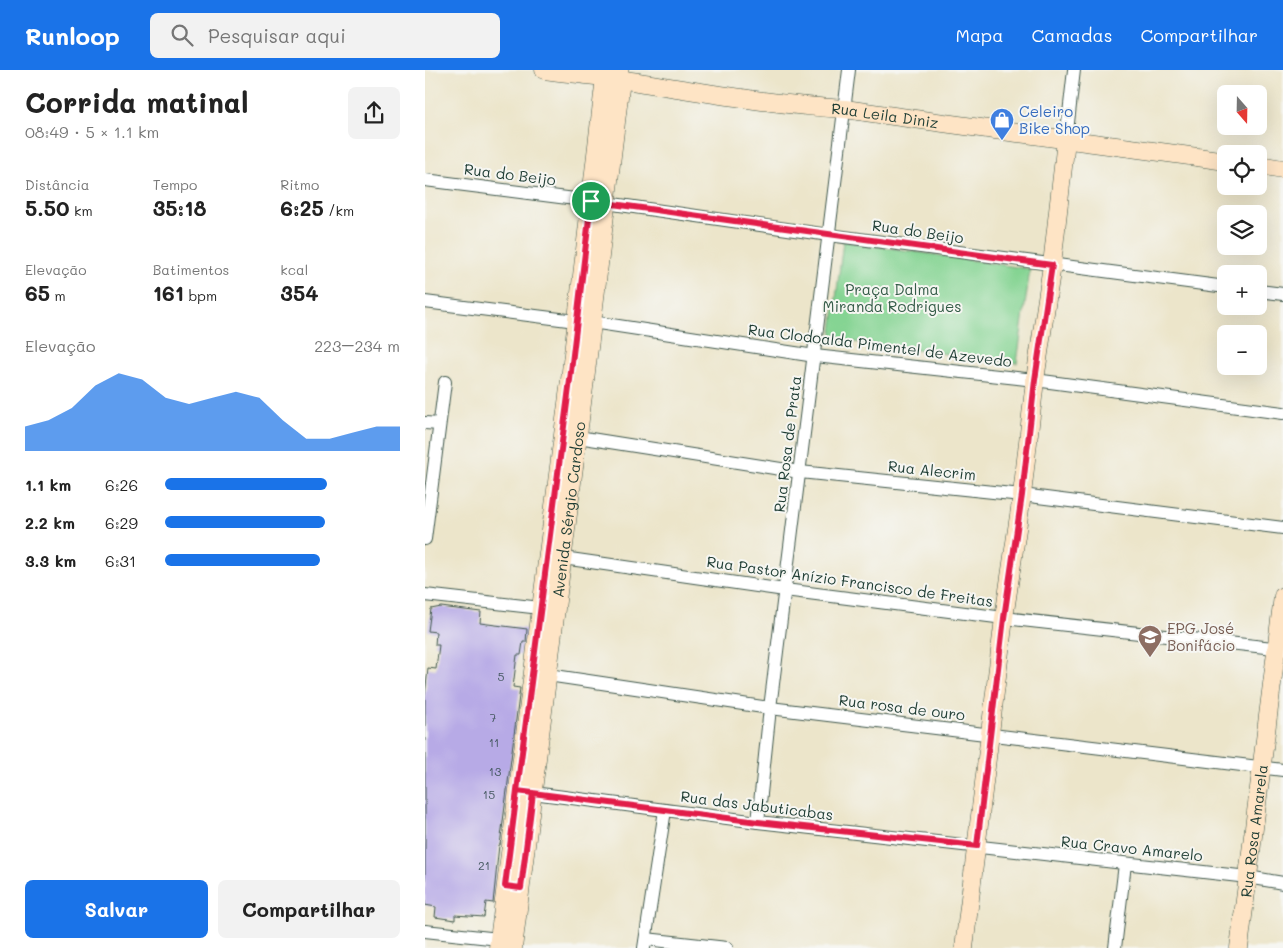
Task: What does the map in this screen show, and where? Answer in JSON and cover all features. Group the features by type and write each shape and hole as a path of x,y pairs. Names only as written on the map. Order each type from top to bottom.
{"street":[{"name":"Rua Leila Diniz","path":"543,70 614,74 699,92 845,109 1217,160"},
{"name":"Rua Rosa de Prata","path":"758,822 770,708 849,70"},
{"path":"964,948 1004,618 1052,265 1074,70"},
{"name":"Avenida Sérgio Cardoso","path":"506,944 614,74"},
{"path":"1267,166 1283,169"},
{"name":"Rua do Beijo","path":"425,180 1217,286"},
{"path":"1267,292 1283,294"},
{"name":"Rua Clodoalda Pimentel de Azevedo","path":"425,302 584,322 815,356 1035,380 1283,413"},
{"path":"425,539 445,382"},
{"path":"425,423 439,424"},
{"name":"Rua Alecrim","path":"570,436 800,472 1022,495 1283,528"},
{"name":"Rua Pastor Anízio Francisco de Freitas","path":"555,557 785,590 1004,618 1280,649"},
{"path":"425,595 549,609"},
{"name":"Rua Rosa Amarela","path":"1239,948 1261,767 1280,649 1283,596"},
{"name":"Rua rosa de ouro","path":"540,674 770,708 1283,770"},
{"name":"Rua das Jabuticabas","path":"525,792 758,822 977,846"},
{"path":"665,810 645,943 727,948"},
{"name":"Rua Cravo Amarelo","path":"977,846 1247,877 1283,883"},
{"path":"1115,948 1125,864"},
{"path":"425,931 506,944"}],"green space":[{"name":"Praça Dalma Miranda Rodrigues","path":"843,241 1030,269 1017,363 831,339"}],"building":[{"path":"441,607 481,612 480,623 527,629 526,642 523,642 521,655 517,655 513,687 520,688 493,903 486,902 484,917 455,915 455,920 435,917 436,907 425,905 425,696 428,668 436,669 439,645 435,645 436,632 428,631 431,609"}],"place":[{"name":"Celeiro Bike Shop","path":"1002,141"},
{"name":"EPG José Bonifácio","path":"1150,658"}],"route":[{"path":"591,201 517,791 533,793 521,888 505,886 517,791 758,822 977,846 1004,618 1052,265 591,201"}]}
